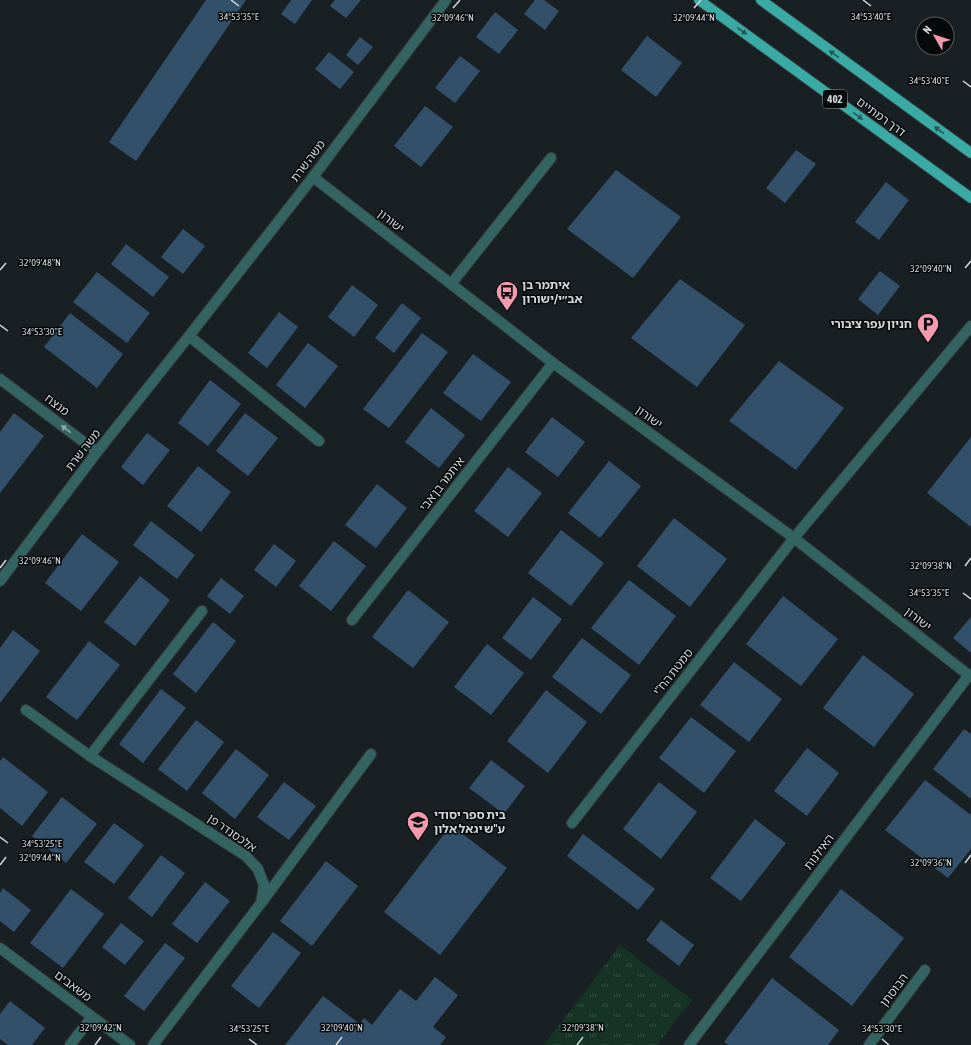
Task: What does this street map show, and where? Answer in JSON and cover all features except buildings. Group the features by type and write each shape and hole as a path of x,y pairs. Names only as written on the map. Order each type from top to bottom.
{"main road":[{"name":"דרך רמתיים","path":"699,0 971,198"},
{"name":"דרך רמתיים","path":"761,0 971,153"}],"street":[{"name":"משה שרת","path":"0,581 97,452 190,336 313,176 446,0"},
{"path":"451,284 551,158"},
{"name":"ישורון","path":"313,176 552,363 794,538 970,676"},
{"name":"סמטת הח\"י","path":"572,823 794,538 971,326"},
{"path":"190,336 319,441"},
{"name":"איתמר בן אבי","path":"352,620 552,363"},
{"name":"מנצח","path":"0,379 97,452"},
{"path":"90,756 202,611"},
{"name":"האילנות","path":"690,1045 970,676"},
{"name":"אלכסנדר פן","path":"26,710 90,756 246,856 258,869 264,885 261,903"},
{"path":"153,1045 261,903 371,754"},
{"name":"משאבים","path":"0,948 130,1045"},
{"name":"הבוסתן","path":"869,1045 925,970"},
{"path":"70,1045 92,1017"}],"green space":[{"path":"620,945 692,1000 657,1045 544,1045"}],"place":[{"name":"איתמר בן אב״י/ישורון","path":"507,312"},
{"name":"חניון עפר ציבורי","path":"928,344"},
{"name":"בית ספר יסודי ע\"ש יגאל אלון","path":"418,842"}]}
